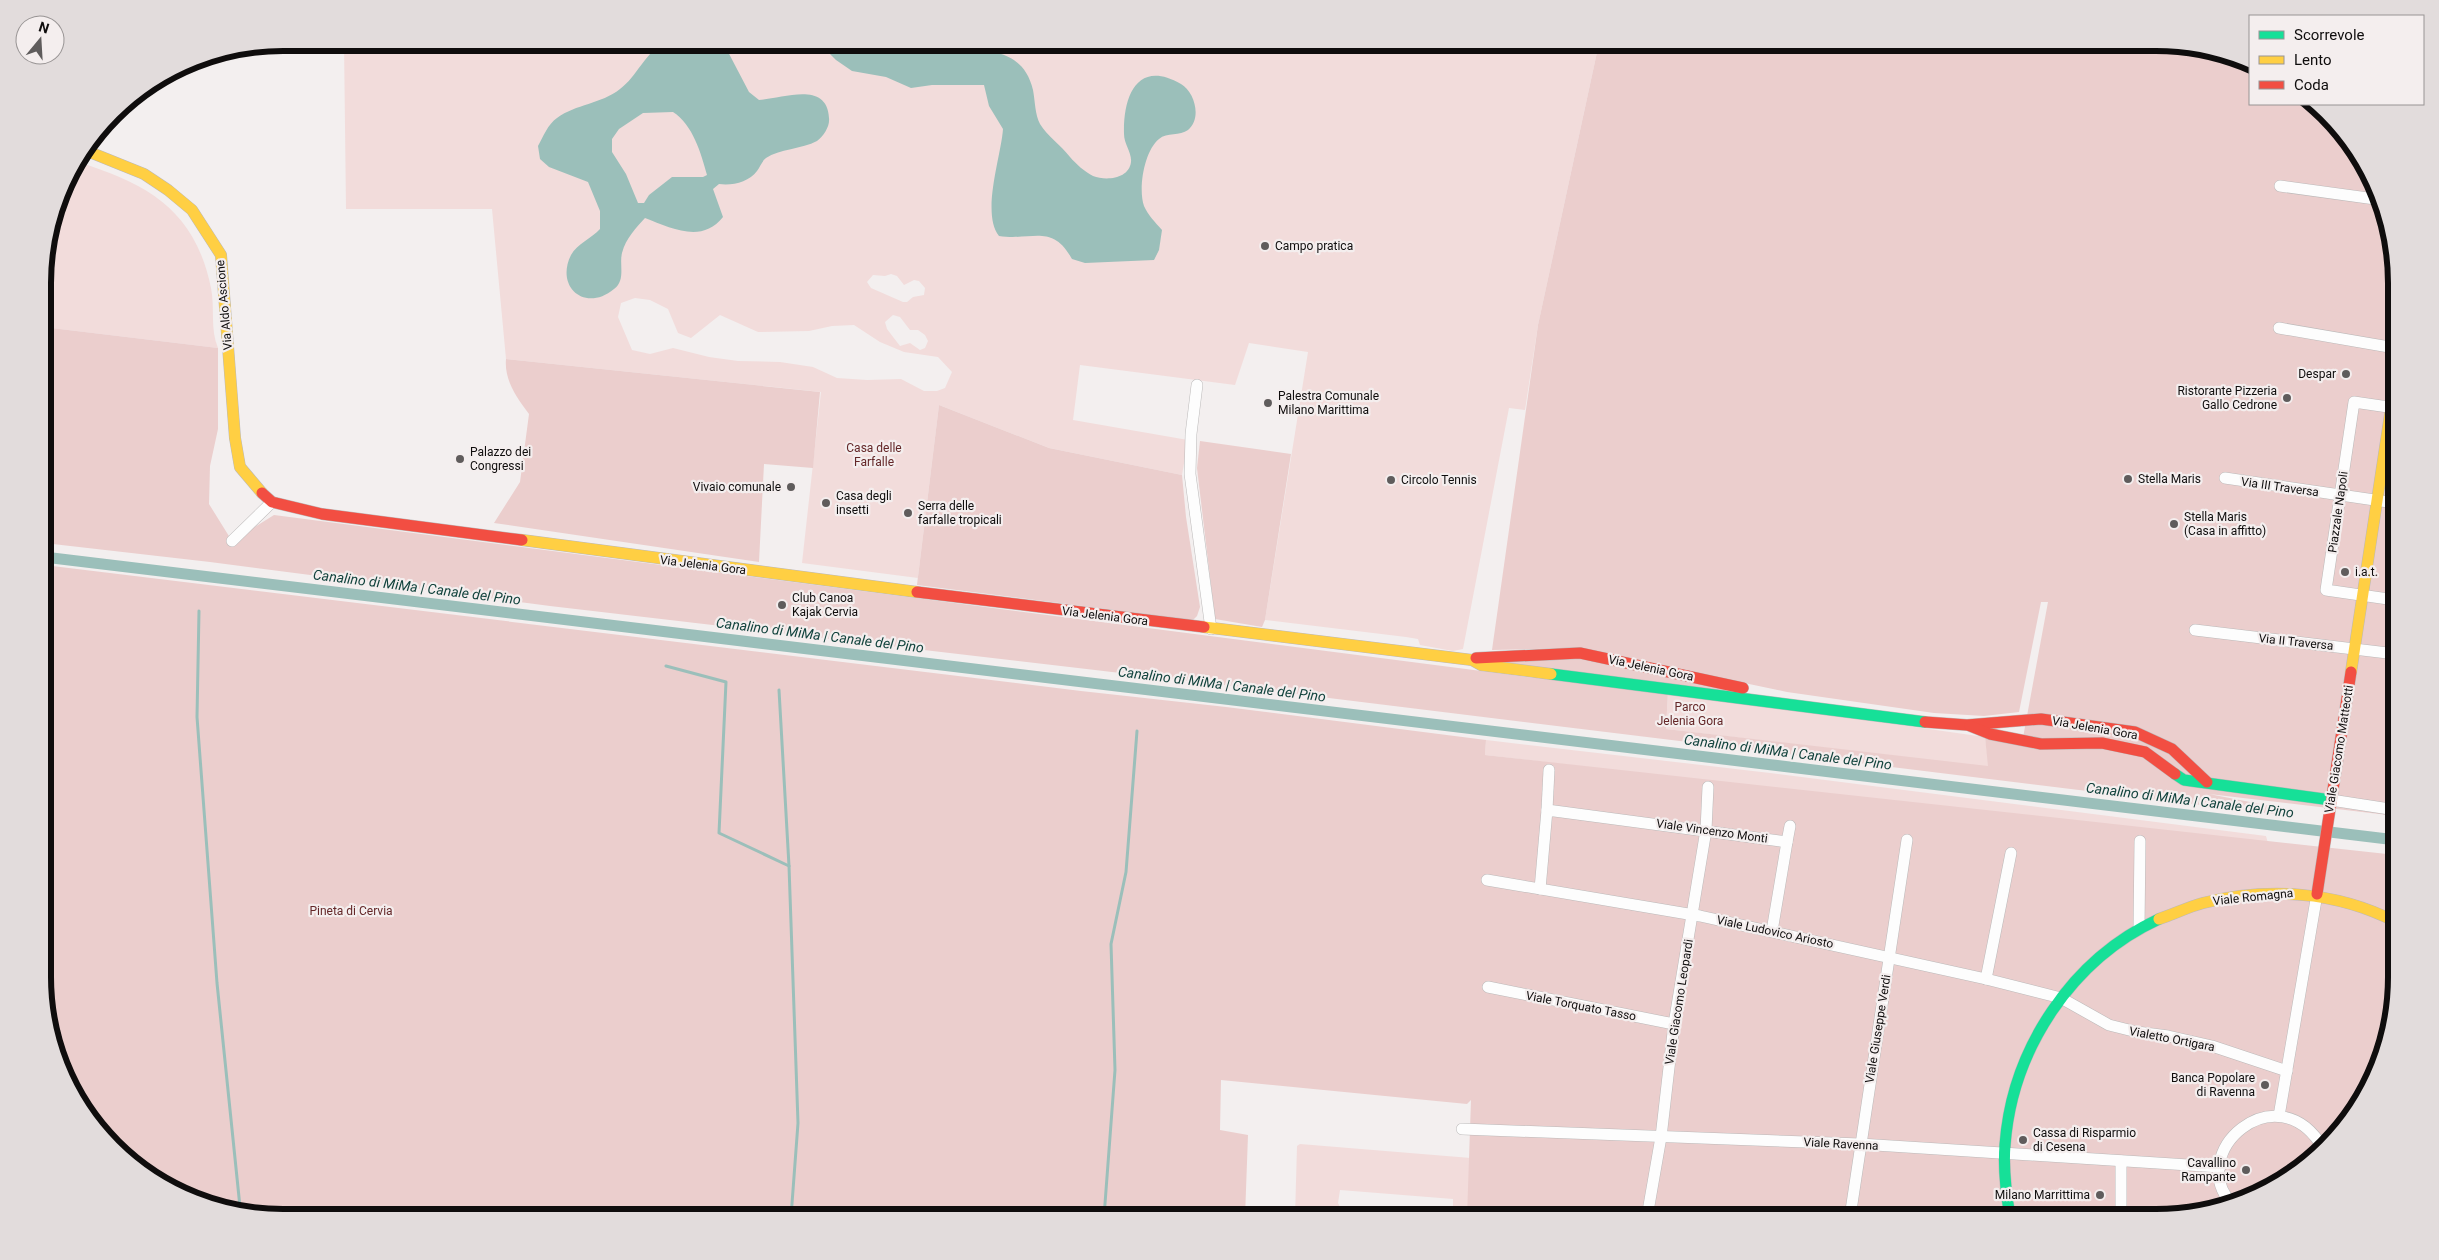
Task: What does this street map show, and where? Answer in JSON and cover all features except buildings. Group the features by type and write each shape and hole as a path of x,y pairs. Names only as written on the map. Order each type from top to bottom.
{"street":[{"name":"Via Aldo Ascione","path":"91,153 144,174 168,190 192,210 221,255 235,438"},
{"path":"2280,186 2372,199"},
{"path":"2279,328 2388,347"},
{"path":"1197,385 1191,434 1190,474 1211,629"},
{"name":"Piazzale Napoli","path":"2388,406 2354,402 2326,590 2388,599"},
{"name":"Via Jelenia Gora","path":"235,438 240,467 255,487 272,502 322,514 448,532 1211,629 1472,660 1480,665 1930,723 1967,724 2041,719 2135,732 2172,750 2208,782"},
{"name":"Viale Giacomo Matteotti","path":"2279,1116 2317,894 2388,438"},
{"name":"Via III Traversa","path":"2225,478 2388,502"},
{"path":"232,541 272,502"},
{"name":"Via II Traversa","path":"2195,630 2388,653"},
{"name":"Via Jelenia Gora","path":"1472,660 1482,656 1580,653 1828,709"},
{"name":"Via Jelenia Gora","path":"1967,724 1990,734 2041,744 2102,743 2145,752 2184,780 2331,800"},
{"path":"1540,889 1548,810 1549,770"},
{"name":"Viale Giacomo Leopardi","path":"1649,1209 1661,1137 1674,1024 1706,830 1708,786"},
{"path":"2331,800 2388,809"},
{"name":"Viale Vincenzo Monti","path":"1548,810 1787,842"},
{"path":"1772,931 1790,826"},
{"name":"Viale Giuseppe Verdi","path":"1851,1209 1907,840"},
{"path":"2140,841 2140,928"},
{"path":"1986,979 2011,853"},
{"name":"Viale Ludovico Ariosto","path":"1487,880 1693,915 1772,931 1986,979 2061,998"},
{"name":"Viale Romagna","path":"2009,1209 2004,1154 2009,1113 2028,1050 2037,1032 2061,998 2103,953 2140,928 2176,911 2208,902 2286,892 2317,894 2368,908 2388,918"},
{"name":"Viale Torquato Tasso","path":"1488,987 1674,1024"},
{"name":"Vialetto Ortigara","path":"2061,998 2109,1025 2212,1046 2287,1071"},
{"path":"2228,1197 2221,1185 2220,1167 2226,1146 2239,1129 2251,1121 2279,1116 2293,1120 2305,1126 2319,1142"},
{"name":"Viale Ravenna","path":"1462,1129 1860,1144 2220,1167"},
{"path":"2121,1161 2121,1209"}],"green space":[{"name":"Casa delle Farfalle","path":"344,51 1597,51 1538,325 1525,410 1509,408 1463,649 1453,651 1420,645 1418,639 1406,637 1265,620 1308,352 1249,343 1235,385 1080,365 1073,420 1188,440 1182,475 1049,448 939,405 918,578 802,563 821,392 506,359 492,209 346,209","holes":["891,274 897,276 904,285 914,280 919,281 925,288 924,295 913,297 907,302 903,302 871,288 867,282 873,275 885,276","635,298 650,300 668,309 678,333 691,338 720,315 758,332 809,331 832,326 854,325 880,342 904,352 938,357 952,372 945,388 937,391 924,391 901,379 867,380 837,378 813,367 780,362 738,361 709,357 673,348 650,354 632,350 618,317 621,303","893,315 900,317 910,330 918,330 925,335 928,341 925,348 920,350 910,343 900,346 887,329 885,322"]},
{"path":"1597,51 2156,51 2186,53 2216,59 2249,71 2249,105 2304,105 2320,119 2340,142 2357,167 2370,194 2380,223 2386,253 2388,283 2388,815 2209,794 2286,809 2288,813 2283,815 1223,685 550,606 210,562 51,544 51,328 218,348 218,429 210,466 209,504 232,541 274,515 1527,677 1668,692 1666,729 1988,766 1985,737 2022,743 2048,602 2041,602 2019,712 1984,716 1934,713 1787,692 1578,648 1492,650 1538,325"},
{"path":"84,164 126,180 147,191 165,204 180,220 193,238 204,261 211,288 213,326 218,348 51,328 53,253 59,223 69,194"},
{"path":"506,359 820,392 813,468 764,464 759,562 494,523 520,482 529,414 509,381"},
{"path":"939,405 1049,448 1182,475 1186,517 1200,607 1197,616 1193,620 917,585"},
{"path":"1200,441 1291,454 1265,620 1262,627 1215,619 1197,468"},
{"name":"Pineta di Cervia","path":"51,566 1486,740 1485,755 2388,854 2388,977 2386,1007 2380,1037 2364,1080 2340,1118 2320,1141 2297,1161 2259,1185 2216,1201 2186,1207 2156,1209 1467,1209 1471,1100 1467,1104 1221,1080 1220,1130 1248,1135 1245,1209 283,1209 253,1207 223,1201 180,1185 142,1161 119,1141 99,1118 75,1080 59,1037 53,1007 51,977"},
{"path":"1585,659 1761,696 1484,660"},
{"name":"Parco Jelenia Gora","path":"1668,692 1985,737 1989,767 1666,729"},
{"path":"1486,740 1770,773 2266,836 2269,847 1485,755"},
{"path":"1300,1144 1483,1159 1477,1209 1453,1209 1453,1199 1340,1190 1338,1203 1340,1207 1366,1209 1295,1209 1297,1146"}],"water":[{"path":"653,51 728,51 749,92 759,100 791,95 812,95 820,99 826,106 829,124 824,134 817,141 771,155 765,159 750,178 735,184 719,184 713,189 723,217 706,230 686,231 665,226 645,218 626,243 621,258 621,277 618,285 603,296 583,297 570,286 567,277 567,267 574,251 600,229 600,211 588,182 549,167 540,159 538,146 554,121 564,113 613,94 632,78","holes":["673,112 686,124 695,140 707,175 703,177 672,177 649,195 644,203 638,203 626,174 612,152 612,139 619,129 643,113"]},
{"path":"827,51 989,51 1011,58 1021,66 1028,76 1040,124 1072,160 1098,178 1116,177 1122,175 1129,168 1131,159 1124,138 1124,120 1130,94 1136,85 1144,79 1154,76 1166,77 1181,84 1193,99 1196,113 1195,119 1185,132 1166,135 1159,139 1149,152 1142,180 1144,206 1162,230 1159,250 1154,260 1085,263 1072,259 1065,248 1049,237 999,236 994,226 992,199 1003,129 989,106 984,85 932,85 911,88 886,77 852,71"}],"waterway":[{"name":"Canalino di MiMa | Canale del Pino","path":"51,558 2388,839"},
{"path":"199,611 197,717 217,983 240,1204"},
{"path":"666,666 726,682 719,833 789,866"},
{"path":"779,690 789,866 798,1123 792,1209"},
{"path":"1105,1209 1115,1070 1111,944 1126,872 1137,731"}],"traffic: fast":[{"path":"1551,674 1925,722"},
{"path":"2175,774 2184,780 2331,800"},
{"path":"2009,1209 2004,1163 2010,1109 2020,1075 2034,1042 2052,1011 2074,983 2099,958 2128,936 2159,919"}],"traffic: slow":[{"path":"91,153 144,174 168,190 192,210 221,255 235,438 240,467 262,493"},
{"path":"2351,672 2388,428"},
{"path":"522,540 917,592"},
{"path":"1204,627 1472,660 1481,665 1551,674"},
{"path":"2159,919 2203,903 2227,898 2277,894 2326,898 2350,904 2388,919"}],"traffic: jam":[{"path":"262,493 272,502 322,514 522,540"},
{"path":"917,592 1204,627"},
{"path":"1476,658 1580,653 1743,688"},
{"path":"2317,894 2351,672"},
{"path":"1925,722 1967,725 2041,719 2135,732 2172,749 2207,782"},
{"path":"1970,726 1990,734 2041,744 2102,743 2145,752 2175,774"}],"place":[{"name":"Campo pratica","path":"1265,246"},
{"name":"Despar","path":"2346,374"},
{"name":"Ristorante Pizzeria Gallo Cedrone","path":"2287,398"},
{"name":"Palestra Comunale Milano Marittima","path":"1268,403"},
{"name":"Palazzo dei Congressi","path":"460,459"},
{"name":"Stella Maris","path":"2128,479"},
{"name":"Circolo Tennis","path":"1391,480"},
{"name":"Vivaio comunale","path":"791,487"},
{"name":"Casa degli insetti","path":"826,503"},
{"name":"Serra delle farfalle tropicali","path":"908,513"},
{"name":"Stella Maris (Casa in affitto)","path":"2174,524"},
{"name":"i.a.t.","path":"2345,572"},
{"name":"Club Canoa Kajak Cervia","path":"782,605"},
{"name":"Banca Popolare di Ravenna","path":"2265,1085"},
{"name":"Cassa di Risparmio di Cesena","path":"2023,1140"},
{"name":"Cavallino Rampante","path":"2246,1170"},
{"name":"Milano Marrittima","path":"2100,1195"}]}
